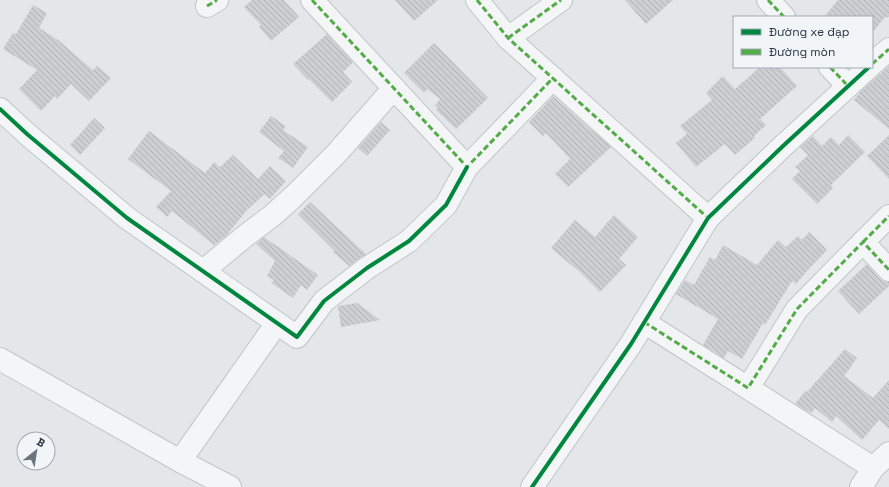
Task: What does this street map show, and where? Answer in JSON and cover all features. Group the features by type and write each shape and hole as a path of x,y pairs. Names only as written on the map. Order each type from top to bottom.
{"street":[{"path":"312,0 467,168"},
{"path":"476,0 508,38 708,218"},
{"path":"508,38 561,0"},
{"path":"768,0 783,16"},
{"path":"873,63 889,49"},
{"path":"831,68 848,86"},
{"path":"532,487 631,344 708,218 868,68"},
{"path":"0,109 27,134 127,218 297,337 324,301 367,268 409,241 446,205 467,168 553,78"},
{"path":"203,271 273,215 294,196 336,154 394,88"},
{"path":"748,388 797,309 889,216"},
{"path":"863,242 889,270"},
{"path":"644,322 748,388 881,460 861,487"},
{"path":"180,461 277,324"},
{"path":"0,359 180,461 230,487"}],"building":[{"path":"252,0 284,0 299,17 271,41 259,27 261,25 244,7"},
{"path":"395,0 438,0 414,21"},
{"path":"625,0 673,0 646,24"},
{"path":"838,0 889,0 889,17 885,17 873,32 873,16 825,16"},
{"path":"33,5 47,13 39,28 58,40 93,70 97,66 111,78 89,101 71,84 57,99 55,96 41,111 19,89 37,70 3,49 13,33 16,34"},
{"path":"327,34 353,62 343,72 352,82 332,102 293,64"},
{"path":"434,43 488,98 456,129 436,110 438,108 435,105 440,99 427,89 424,93 404,73"},
{"path":"889,66 889,129 854,100 861,91"},
{"path":"759,68 781,68 797,86 760,119 766,125 754,136 755,138 735,155 725,144 696,167 676,143 687,134 680,126 712,100 706,93 723,76 735,89"},
{"path":"553,96 611,147 568,187 555,174 570,159 546,133 543,136 529,122"},
{"path":"271,116 286,126 283,130 308,147 293,168 278,158 284,151 259,132"},
{"path":"94,118 105,128 80,155 70,145"},
{"path":"381,122 390,130 367,156 358,148"},
{"path":"149,131 205,173 214,162 220,167 233,155 258,179 270,166 286,181 270,199 265,194 247,210 226,236 214,245 172,211 167,217 156,207 171,191 128,159"},
{"path":"848,135 865,152 831,185 833,188 817,204 792,179 800,171 795,167 808,155 800,147 813,136 822,146 831,137 839,145"},
{"path":"889,135 889,179 867,156"},
{"path":"310,202 366,254 349,266 333,252 335,251 298,214"},
{"path":"614,215 638,237 619,259 626,265 600,292 581,273 551,248 575,220 595,237"},
{"path":"809,232 827,250 796,284 792,281 765,325 763,323 742,359 728,351 724,358 703,345 718,319 676,294 685,280 694,285 710,257 715,260 723,245 757,265 778,240 786,247 798,236 802,240"},
{"path":"264,237 318,275 307,290 301,285 293,298 271,283 274,280 267,276 275,261 256,244"},
{"path":"867,264 880,279 885,282 889,282 889,286 859,314 838,291"},
{"path":"357,303 380,320 341,327 338,306"},
{"path":"845,349 857,358 844,376 873,398 889,380 889,429 879,420 862,440 836,416 832,422 815,408 811,413 795,404 805,391 807,392"}],"marked path":[{"path":"207,6 217,0"},
{"path":"312,0 467,167 553,78"},
{"path":"477,0 508,38 708,218"},
{"path":"508,38 561,0"},
{"path":"768,0 783,16"},
{"path":"873,63 889,49"},
{"path":"831,68 848,86"},
{"path":"863,242 889,216"},
{"path":"644,322 748,388 797,309 863,242 889,270"}],"cycle path":[{"path":"532,487 631,344 708,218 783,146 868,68"},
{"path":"0,109 27,134 127,218 297,337 324,301 367,268 409,241 446,205 467,167"}]}
